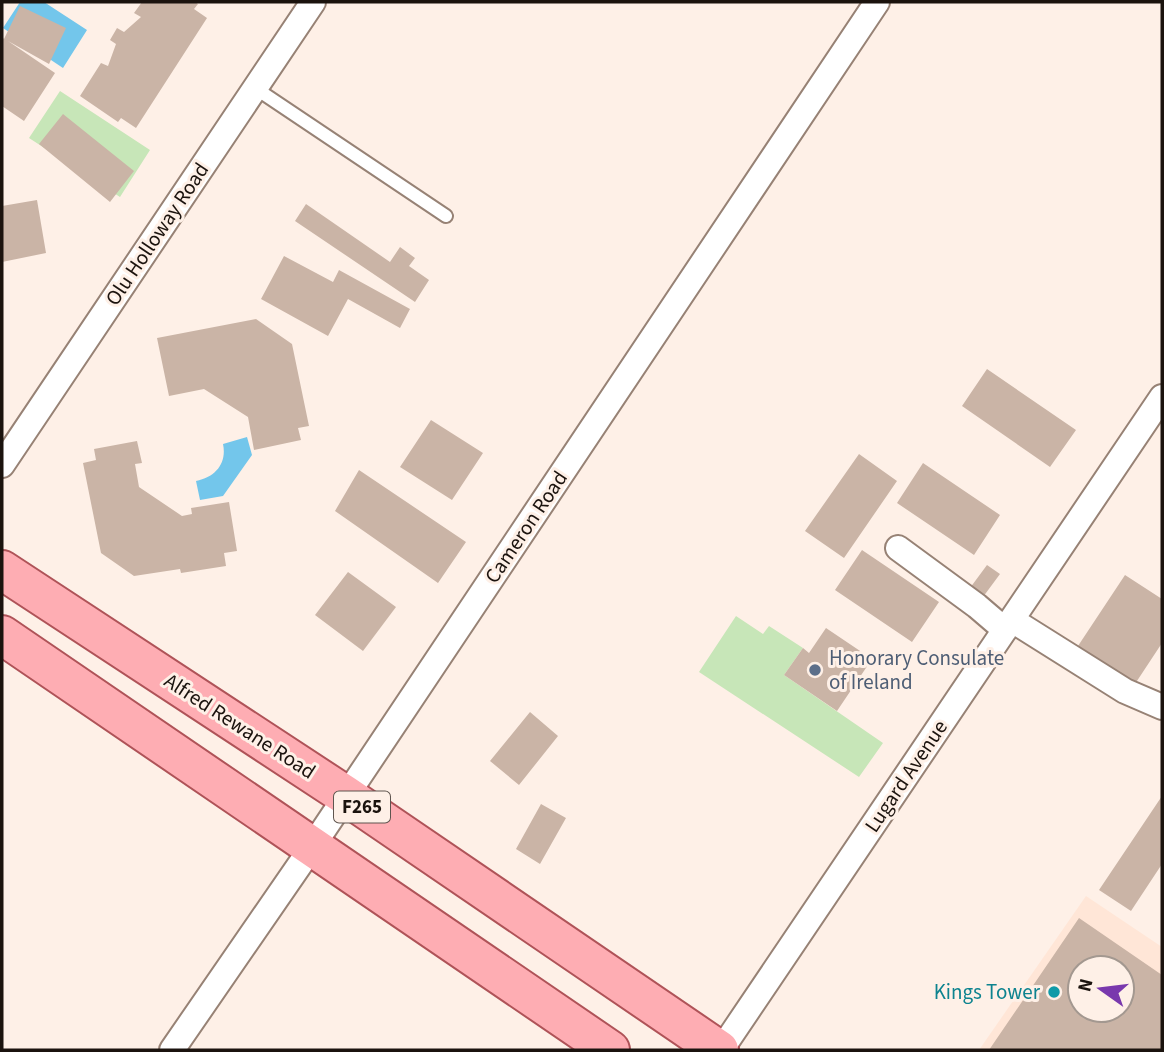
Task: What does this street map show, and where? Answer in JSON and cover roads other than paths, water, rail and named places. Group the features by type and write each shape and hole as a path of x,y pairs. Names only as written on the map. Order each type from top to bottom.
{"main road":[{"name":"Alfred Rewane Road","path":"2,569 345,796 720,1050"},
{"path":"2,635 610,1050"}],"street":[{"name":"Olu Holloway Road","path":"2,465 313,2"},
{"name":"Cameron Road","path":"172,1050 312,847 877,2"},
{"name":"Lugard Avenue","path":"720,1050 1162,397"},
{"path":"898,548 977,606 1008,625 1125,691 1162,707"}],"lane":[{"path":"255,88 446,216"}],"water":[{"path":"20,2 44,2 87,30 63,68 3,28"},
{"path":"247,437 252,455 223,496 200,500 196,481 209,476 218,468 223,457 223,444"}],"place":[{"name":"Honorary Consulate of Ireland","path":"815,670"},
{"name":"Kings Tower","path":"1054,992"}]}
